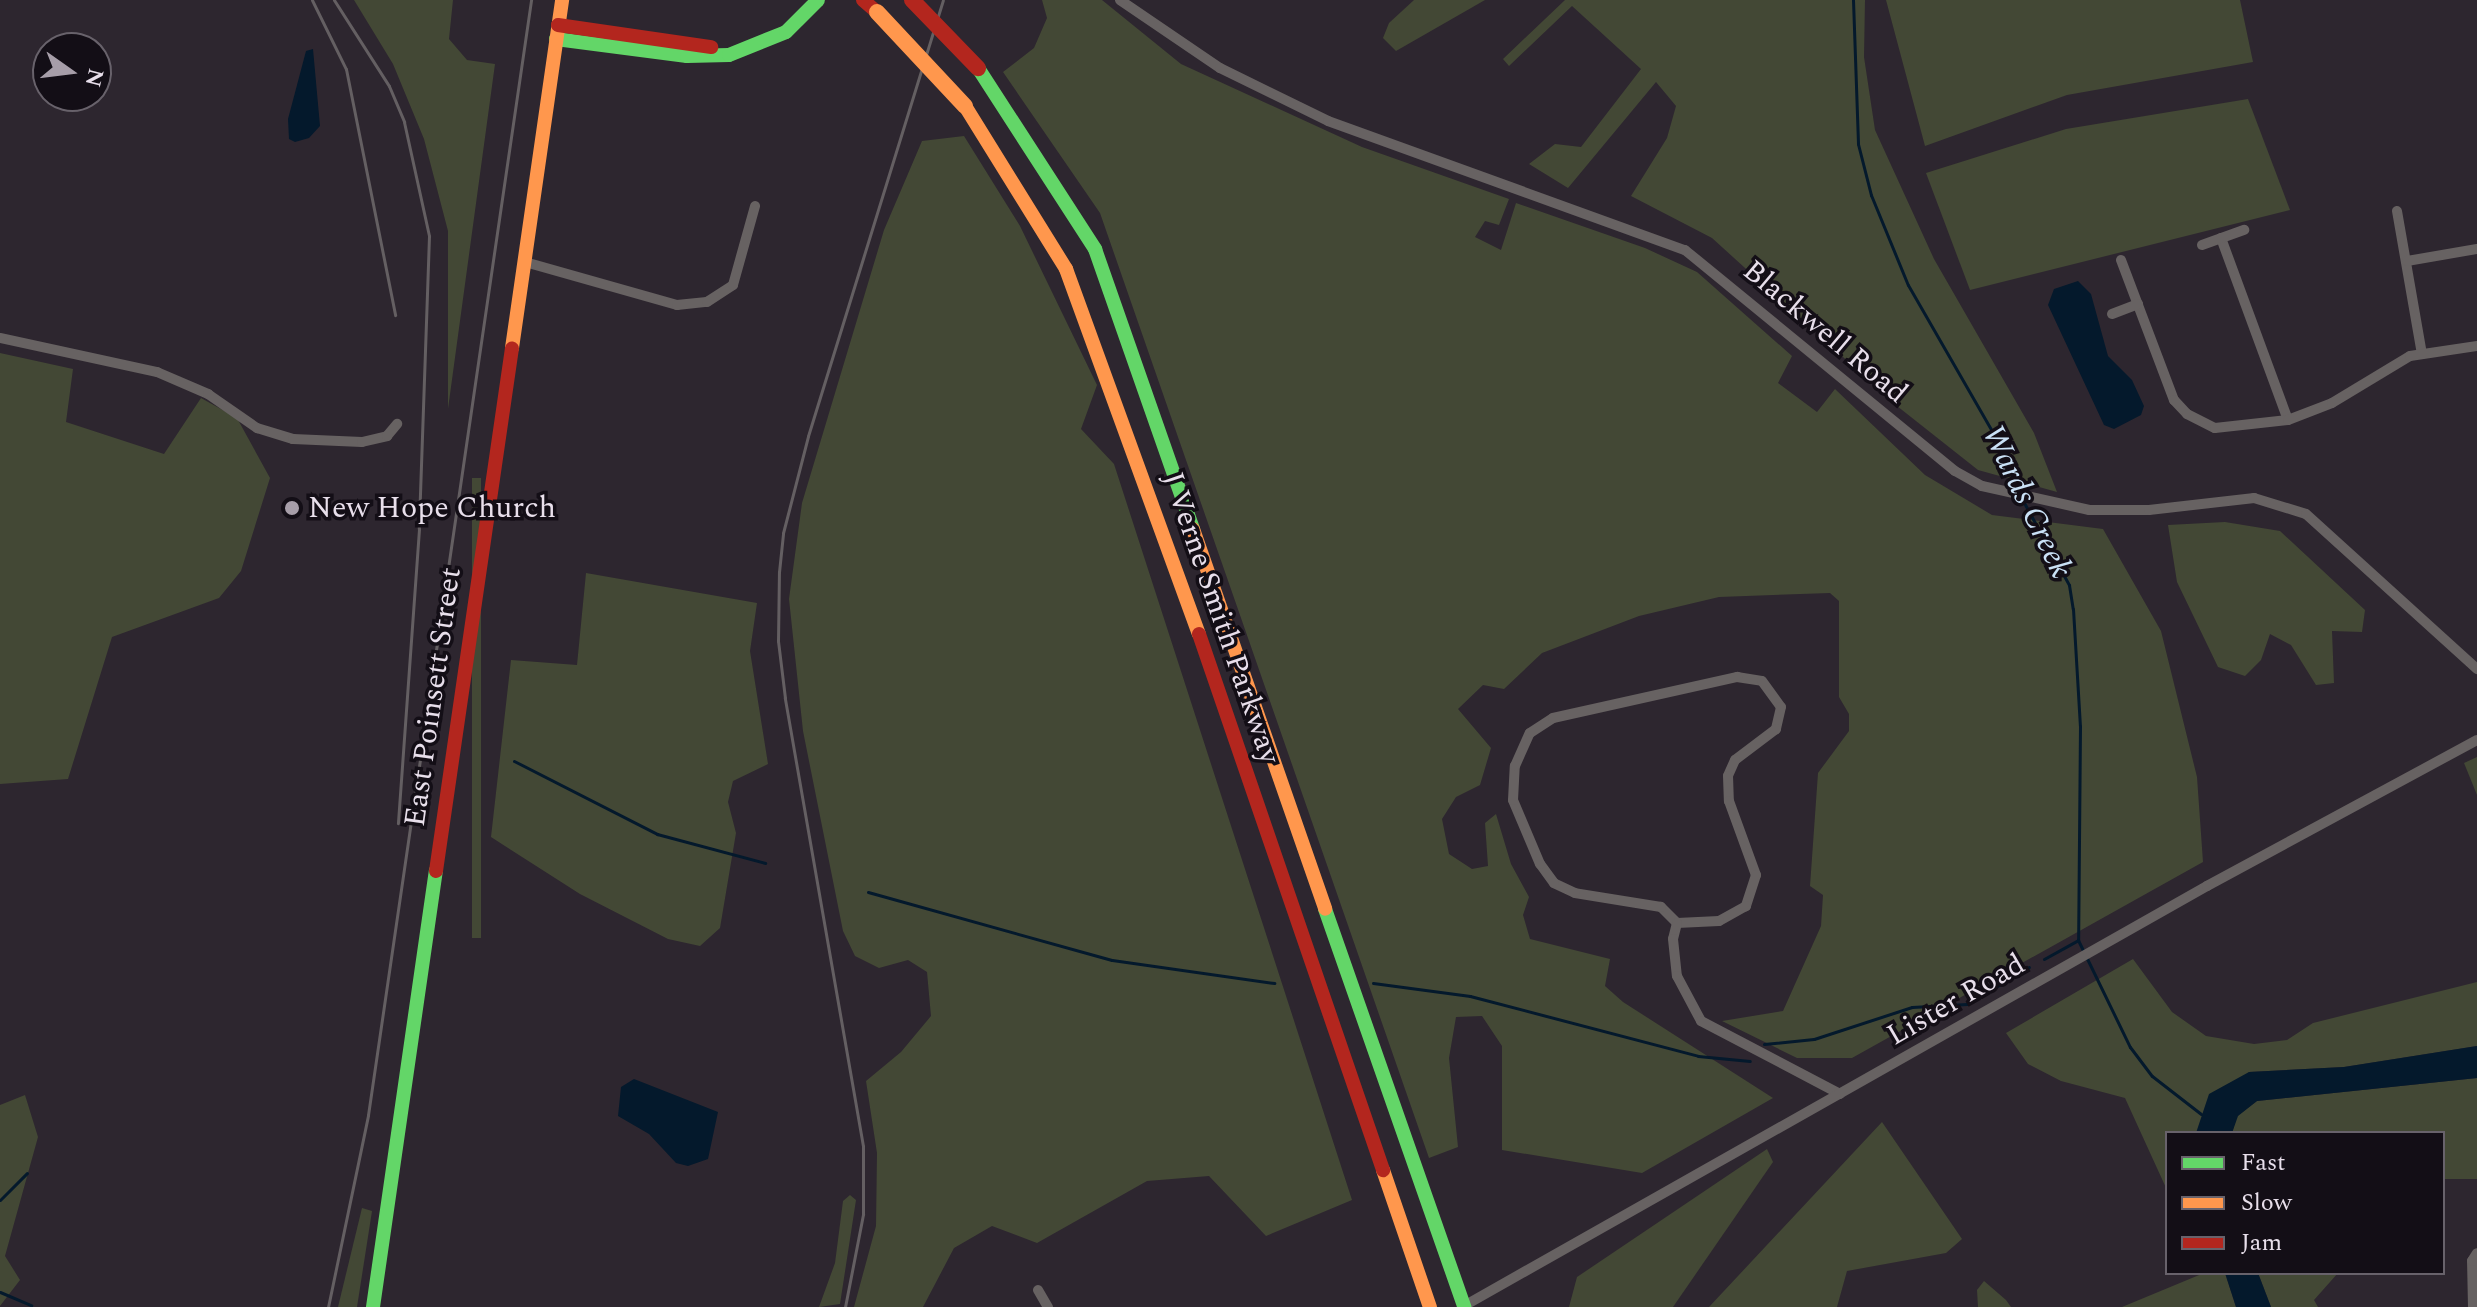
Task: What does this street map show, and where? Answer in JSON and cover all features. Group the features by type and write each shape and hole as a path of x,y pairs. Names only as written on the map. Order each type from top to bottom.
{"main road":[{"name":"East Poinsett Street","path":"373,1307 562,0"},
{"path":"557,32 726,46 769,32 805,0"},
{"path":"557,32 687,56 729,55 772,41 818,0"},
{"name":"J Verne Smith Parkway","path":"863,0 965,106 1066,269 1127,426 1430,1307"},
{"name":"J Verne Smith Parkway","path":"912,0 978,68 1095,249 1463,1307"}],"street":[{"name":"Blackwell Road","path":"1120,0 1220,68 1328,121 1685,250 1955,471 2011,494 2109,511 2238,498 2285,504 2315,520 2477,669"},
{"path":"525,262 677,305 707,302 733,285 755,206"},
{"path":"2397,211 2422,354"},
{"path":"2202,245 2244,230"},
{"path":"2221,238 2288,420"},
{"path":"2407,261 2477,249"},
{"path":"2121,260 2174,400 2187,414 2215,428 2288,420 2332,403 2410,356 2477,346"},
{"path":"2112,314 2138,304"},
{"path":"0,338 157,372 208,394 257,428 293,439 372,440 387,436 397,424"},
{"path":"1737,677 1754,678 1775,692 1780,723 1771,735 1735,760 1727,788 1754,864 1755,886 1746,906 1728,918 1677,923 1661,907 1575,893 1554,883 1540,864 1517,811 1512,789 1515,766 1530,733 1544,721 1737,677"},
{"name":"Lister Road","path":"1463,1307 2064,966 2477,740"},
{"path":"1677,923 1673,939 1677,976 1701,1021 1840,1094"},
{"path":"2473,1307 2472,1261 2477,1253"},
{"path":"1038,1290 1048,1307"}],"green space":[{"path":"354,0 453,0 449,39 467,60 495,64 448,409 448,231 424,139 393,64"},
{"path":"1042,0 1102,0 1181,64 1362,147 1509,199 1499,225 1485,221 1475,237 1501,250 1516,203 1645,248 1697,272 1792,356 1778,383 1817,412 1835,389 1925,475 1992,515 2103,529 2161,631 2197,777 2203,862 1852,1058 1797,1058 1722,1021 1783,1011 1821,926 1823,895 1810,886 1818,773 1849,731 1849,714 1839,697 1839,601 1830,593 1719,597 1639,616 1542,653 1504,689 1483,685 1458,709 1491,748 1480,785 1456,797 1442,819 1449,854 1472,869 1488,866 1485,823 1496,814 1511,864 1529,897 1523,915 1530,939 1610,959 1605,986 1623,1002 1773,1098 1642,1173 1502,1150 1502,1046 1482,1016 1456,1017 1449,1058 1458,1147 1429,1158 1100,213 1003,72 1034,48 1047,18"},
{"path":"1414,0 1485,0 1396,51 1383,38 1389,23"},
{"path":"1565,0 1865,0 1864,57 1875,130 1934,259 2034,433 2057,492 1978,470 1897,406 1712,238 1631,196 1667,138 1676,106 1656,82 1568,188 1529,164 1555,144 1581,147 1641,69 1572,6 1509,66 1503,59"},
{"path":"1886,0 2240,0 2253,62 2067,95 1925,146"},
{"path":"2248,99 2290,210 1970,290 1926,173 2066,129"},
{"path":"964,136 1020,226 1097,385 1081,429 1114,464 1352,1200 1266,1236 1209,1176 1147,1181 1037,1243 992,1226 954,1248 923,1307 854,1307 876,1226 877,1153 866,1081 901,1052 931,1016 927,972 908,960 879,968 855,956 843,931 803,731 789,599 802,503 884,230 922,141"},
{"path":"0,353 73,369 66,422 164,454 201,398 237,418 270,478 241,571 219,598 112,637 68,779 0,784"},
{"path":"472,478 481,478 481,938 472,938"},
{"path":"2225,522 2280,531 2365,610 2362,632 2332,631 2334,683 2316,685 2291,645 2270,634 2261,660 2245,676 2218,667 2177,582 2168,525"},
{"path":"586,573 757,603 750,651 768,764 733,781 728,802 736,833 720,928 700,946 668,939 580,894 491,837 511,660 577,665"},
{"path":"2477,757 2477,795 2464,763"},
{"path":"2133,959 2172,1012 2206,1036 2254,1044 2287,1040 2313,1023 2477,982 2477,1046 2344,1067 2249,1072 2198,1131 2165,1131 2165,1186 2125,1098 2061,1081 2028,1064 2006,1033"},
{"path":"2477,1078 2477,1179 2445,1179 2445,1131 2233,1131 2237,1116 2257,1101"},
{"path":"25,1095 38,1137 5,1256 20,1280 0,1306 0,1105"},
{"path":"1882,1122 1962,1239 1946,1253 1847,1271 1837,1307 1709,1307"},
{"path":"1767,1149 1773,1162 1673,1307 1569,1307 1577,1277"},
{"path":"850,1195 856,1200 840,1304 819,1307 835,1263 843,1201"},
{"path":"362,1208 372,1211 357,1307 338,1307"},
{"path":"2199,1275 2226,1275 2236,1307 2122,1307"},
{"path":"2259,1275 2336,1275 2314,1300 2318,1307 2271,1307"},
{"path":"1984,1281 2011,1307 1978,1307 1977,1290"}],"water":[{"path":"313,49 320,126 309,138 295,142 289,139 288,119 306,51"},
{"path":"2078,281 2091,294 2108,356 2132,380 2144,406 2141,415 2114,429 2104,425 2048,305 2054,289"},
{"path":"2477,1046 2477,1078 2257,1101 2238,1116 2233,1131 2197,1131 2209,1094 2249,1072 2344,1067"},
{"path":"634,1079 718,1112 708,1159 688,1166 676,1163 649,1134 618,1116 621,1087"},
{"path":"2226,1275 2259,1275 2271,1307 2236,1307"}],"waterway":[{"name":"Wards Creek","path":"1853,0 1858,144 1871,195 1908,285 1993,433 2019,492"},
{"name":"Wards Creek","path":"2022,499 2069,585 2073,609 2080,726 2078,940 2130,1047 2152,1076 2201,1114"},
{"path":"514,761 657,834 765,863"},
{"path":"868,892 1112,960 1274,983"},
{"path":"2044,959 2078,940"},
{"path":"1764,1044 1814,1039 1912,1007 1967,1004 2029,967"},
{"path":"1373,983 1470,996 1698,1056 1750,1061"},
{"path":"0,1200 27,1173"},
{"path":"0,1292 31,1305"}],"railway":[{"path":"312,0 346,69 395,315"},
{"path":"334,0 389,86 404,122 429,236 419,529 398,823"},
{"path":"328,1307 368,1115 531,0"},
{"path":"845,1307 863,1214 863,1146 785,698 778,641 779,572 783,533 808,436 943,0"}],"traffic: fast":[{"path":"556,39 687,56 729,55 786,32 818,0"},
{"path":"978,68 1095,249 1193,529"},
{"path":"373,1307 436,871"},
{"path":"1325,909 1464,1307"}],"traffic: slow":[{"path":"512,348 562,0"},
{"path":"877,12 965,106"},
{"path":"965,106 1066,269 1199,634"},
{"path":"1193,529 1325,909"},
{"path":"1383,1170 1430,1307"}],"traffic: jam":[{"path":"863,0 877,12"},
{"path":"912,0 978,68"},
{"path":"558,25 711,47"},
{"path":"436,871 512,348"},
{"path":"1199,634 1383,1170"}],"place":[{"name":"New Hope Church","path":"292,508"}]}
